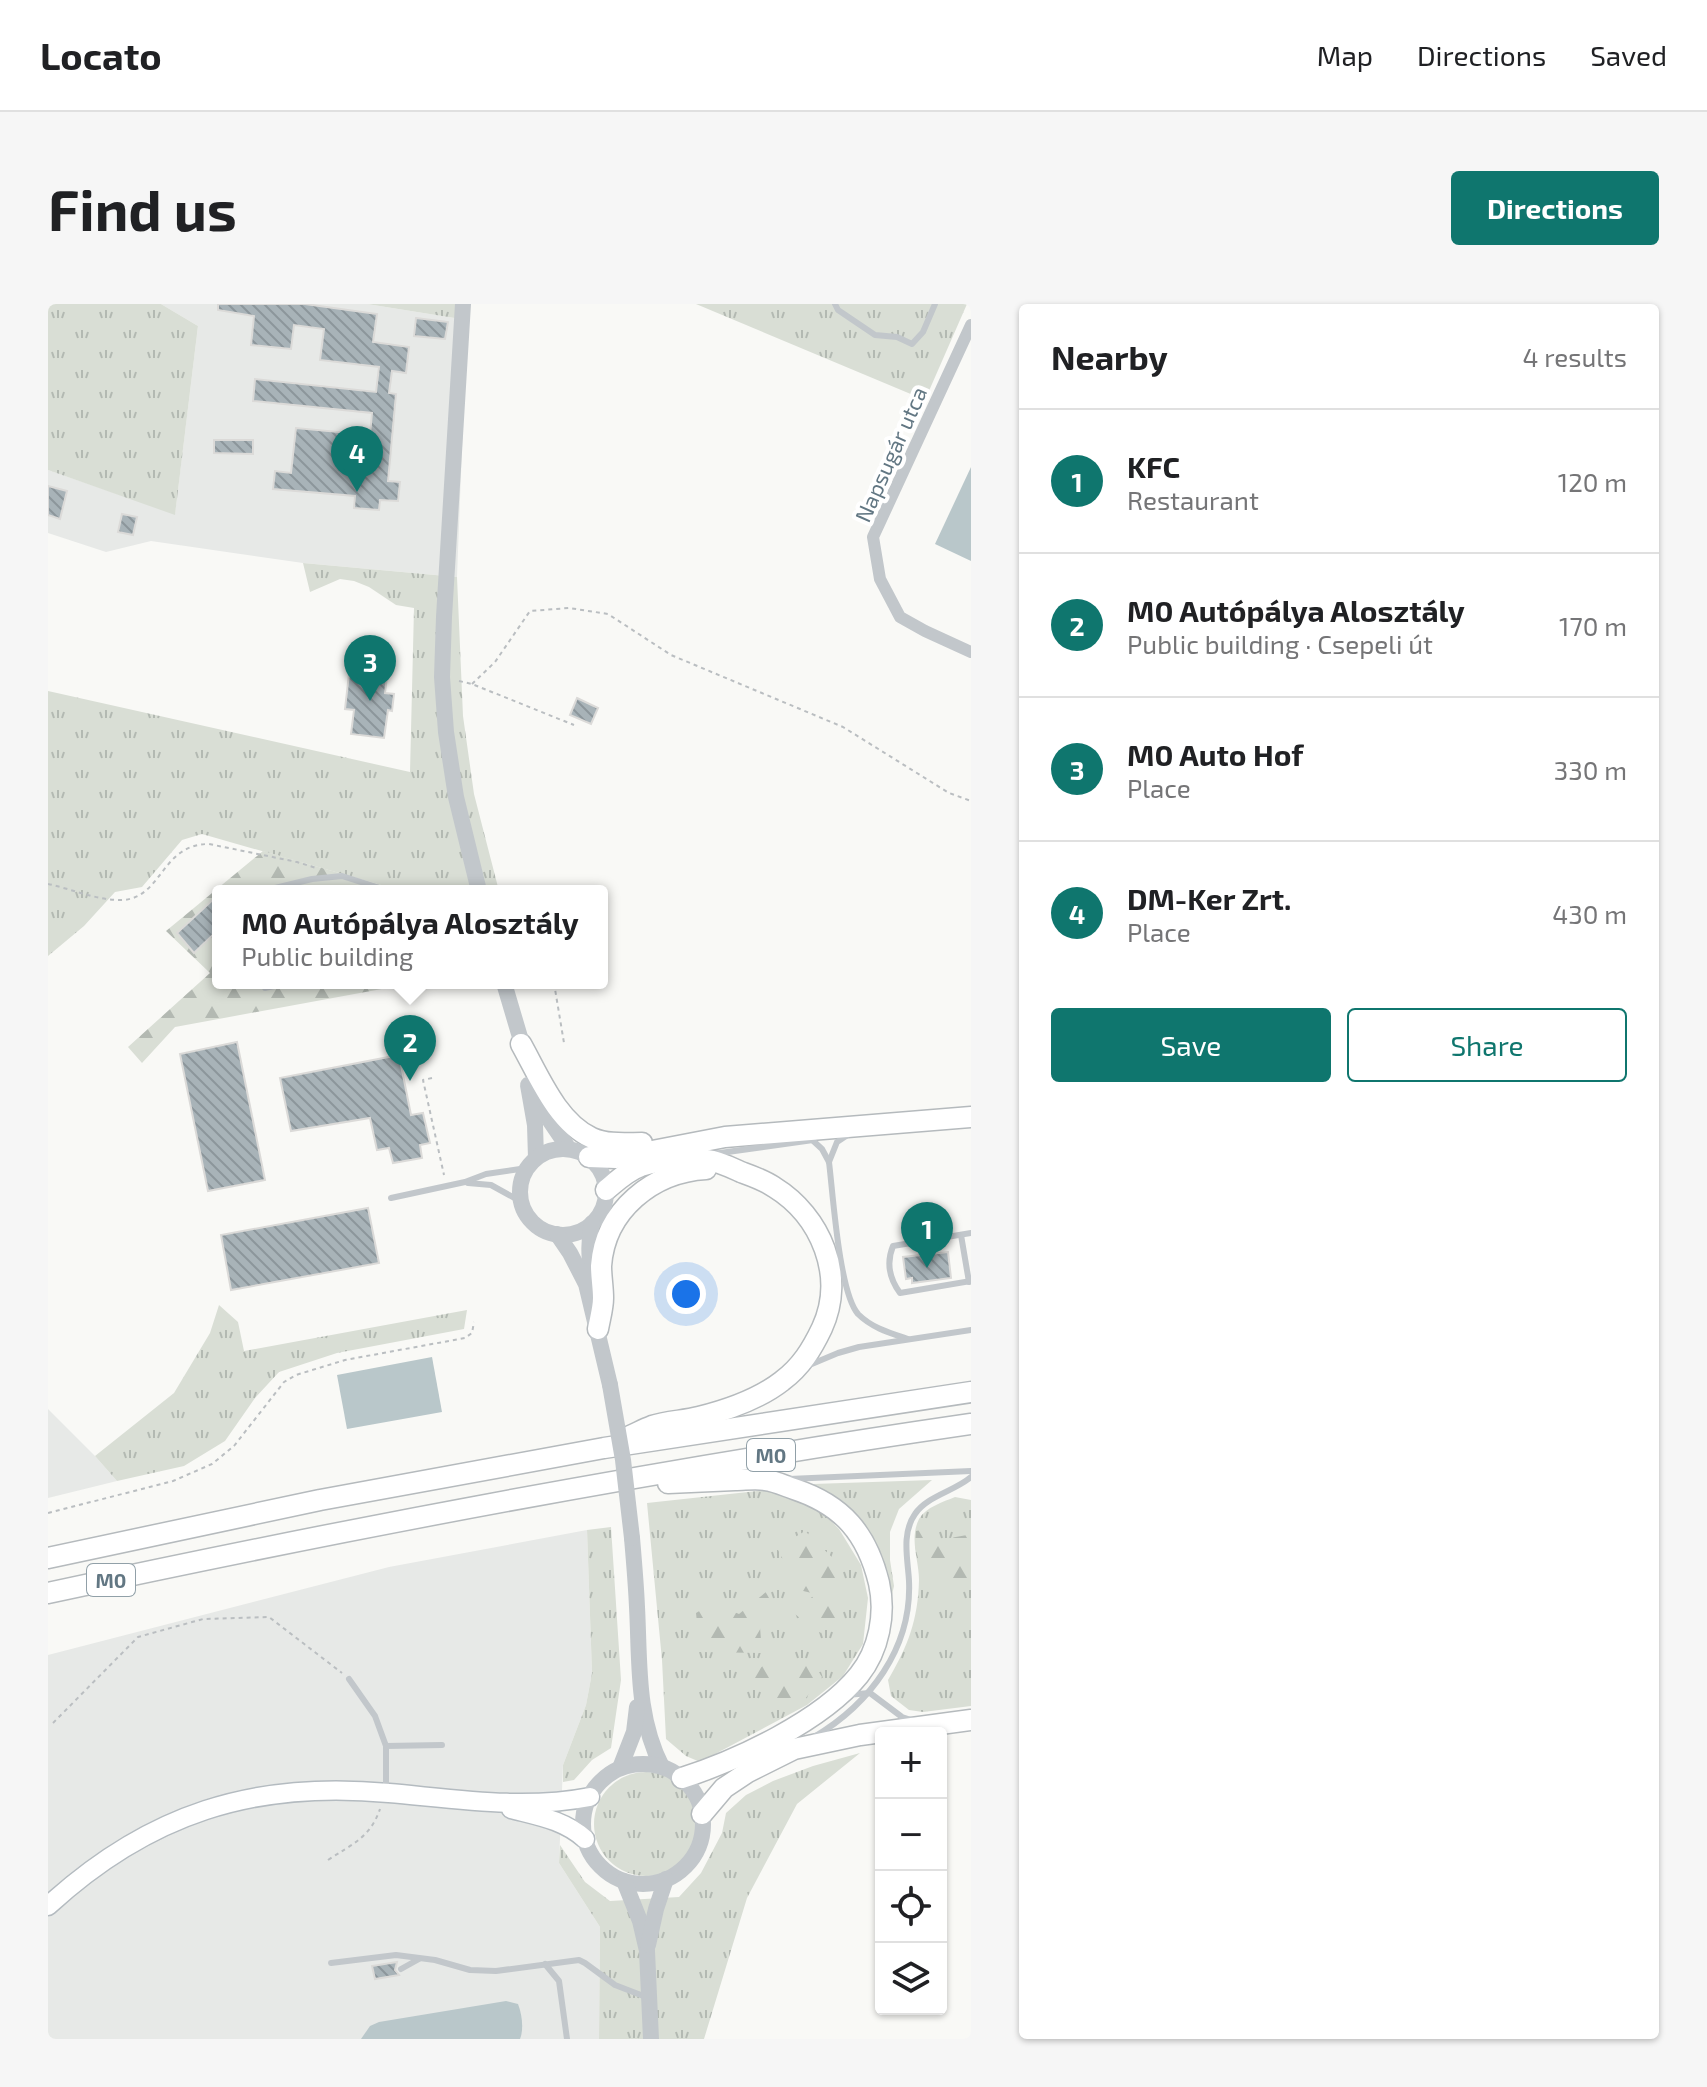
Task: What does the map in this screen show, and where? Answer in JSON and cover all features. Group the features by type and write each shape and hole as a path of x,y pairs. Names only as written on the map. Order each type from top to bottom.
{"highway":[{"path":"521,1044 564,1115 575,1127 594,1138 616,1144 688,1151 774,1187 798,1207 815,1227 828,1258 831,1296 825,1321 805,1359 793,1372 763,1393 734,1406 654,1426 604,1448"},
{"path":"606,1190 626,1173 725,1137 971,1117"},
{"path":"589,1157 616,1158 688,1151"},
{"path":"598,1329 603,1300 601,1266 606,1244 613,1225 629,1202 648,1187 675,1174 703,1168 737,1170"},
{"name":"M0","path":"48,1558 320,1500 604,1448 971,1392"},
{"name":"M0","path":"48,1593 279,1544 572,1488 971,1424"},
{"path":"572,1488 766,1480 807,1493 831,1506 864,1539 873,1560 881,1594 881,1626 861,1673 822,1709 775,1737 715,1767 682,1778"},
{"path":"702,1814 724,1788 794,1749 860,1735 971,1720"}],"main road":[{"path":"48,1906 88,1871 128,1845 165,1825 240,1800 321,1791 385,1793 485,1803 557,1802 590,1797"},
{"path":"485,1803 550,1819 572,1827 585,1839"}],"street":[{"path":"463,304 442,677 446,732 456,797 477,884"},
{"name":"Napsugár utca","path":"971,325 873,537 880,579 900,617 971,652"},
{"path":"506,989 521,1044 550,1121 569,1149"},
{"path":"521,1044 535,1125 531,1163 520,1189 520,1201 525,1213 544,1231 557,1234 582,1230 600,1214 605,1202 604,1178 589,1157 569,1149 557,1149 531,1163"},
{"path":"592,1223 589,1256 598,1329"},
{"path":"557,1234 586,1284 610,1385 623,1460 637,1606 639,1685 634,1732 620,1768"},
{"path":"639,1685 646,1727 662,1767"},
{"path":"648,1764 662,1767 682,1778 699,1801 703,1830 699,1846 680,1871 666,1879 645,1884 624,1881 599,1865 590,1853 583,1817 590,1797 602,1780 620,1768 648,1764"},
{"path":"647,1951 666,1879"},
{"path":"624,1881 640,1921 647,1951 651,2039"}],"lane":[{"path":"835,304 838,310 875,335 897,337 912,344 923,332 935,304"},
{"path":"288,885 342,876 370,885"},
{"path":"688,1151 723,1152 920,1121"},
{"path":"787,1131 805,1134 814,1140 829,1162"},
{"path":"851,1133 837,1142 829,1162 844,1276 850,1299 858,1313 880,1330 908,1339"},
{"path":"391,1198 452,1186 531,1163"},
{"path":"465,1182 491,1185 520,1201"},
{"path":"961,1235 970,1282 900,1293 894,1284 888,1259 893,1246 971,1233"},
{"path":"793,1372 859,1347 971,1330"},
{"path":"766,1480 971,1471"},
{"path":"794,1749 845,1716 870,1693 891,1662 902,1636 908,1606 906,1543 915,1514 925,1504 971,1477"},
{"path":"349,1679 375,1716 386,1746 385,1793"},
{"path":"841,1694 870,1693 902,1717 929,1725"},
{"path":"386,1746 442,1745"},
{"path":"331,1963 387,1956 435,1960 470,1970 496,1971 579,1960 615,1985 649,1998"},
{"path":"401,1969 420,1959"},
{"path":"545,1964 559,1981 567,2039"}],"path":[{"path":"472,684 495,662 530,611 569,608 608,614 671,655 843,727 949,793 971,801"},
{"path":"442,677 472,684 574,725"},
{"path":"48,884 107,899 126,900 148,890 181,851 200,844 297,862 342,876"},
{"path":"555,989 564,1043"},
{"path":"432,1078 423,1080 443,1174 452,1186"},
{"path":"48,1513 173,1481 212,1464 234,1446 284,1382 296,1375 345,1360 465,1338 472,1333 474,1322"},
{"path":"53,1723 138,1637 203,1619 269,1617 349,1679"},
{"path":"328,1860 362,1838 374,1826 385,1793"}],"shaded area":[{"path":"161,304 367,304 467,320 457,577 303,563 151,541 106,552 48,533 48,470 175,514 198,326"},
{"path":"971,467 971,561 935,544"},
{"path":"432,1357 442,1412 347,1429 337,1375"},
{"path":"48,1409 95,1456 117,1481 48,1498"},
{"path":"587,1530 592,1673 586,1705 563,1765 559,1863 600,1927 599,2039 48,2039 48,1655 389,1567"},
{"path":"506,2001 518,2004 521,2012 520,2039 361,2039 370,2026 379,2022"}],"green space":[{"path":"48,304 161,304 198,326 175,515 48,470"},
{"path":"367,304 470,304 467,320"},
{"path":"696,304 967,304 925,400"},
{"path":"303,563 457,577 463,716 474,794 497,885 381,885 202,834 182,840 142,887 115,892 84,926 48,956 48,691 410,772 414,608 396,605 354,581 340,579 310,592"},
{"path":"263,851 381,885 222,885"},
{"path":"212,893 212,989 382,989 175,1027 142,1063 128,1047 210,973 166,931"},
{"path":"219,1305 238,1322 244,1351 467,1310 464,1329 337,1353 279,1372 255,1398 225,1441 184,1466 117,1481 95,1456 174,1393 210,1333"},
{"path":"932,1480 899,1509 890,1532 894,1586 888,1612 841,1502 813,1484"},
{"path":"775,1489 817,1507 839,1529 861,1565 868,1598 863,1644 843,1676 807,1705 700,1762 686,1756 666,1739 647,1503"},
{"path":"955,1497 971,1500 971,1706 923,1712 909,1710 891,1696 888,1680 906,1644 917,1608 916,1527 926,1511"},
{"path":"611,1527 621,1680 611,1748 592,1760 574,1780 563,1782 563,1765 586,1705 592,1673 587,1530"},
{"path":"925,1529 939,1540 971,1537 971,1584 959,1588 922,1572 915,1547 916,1531"},
{"path":"805,1531 842,1567 843,1611 821,1633 792,1612 816,1594 799,1590 777,1548"},
{"path":"766,1592 776,1605 760,1627 762,1653 700,1652 696,1613 713,1603 739,1614"},
{"path":"810,1659 822,1677 805,1699 784,1710 751,1676 767,1662"},
{"path":"860,1753 797,1804 747,1898 704,2039 599,2039 600,1927 559,1863 560,1845 585,1882 610,1901 679,1897 701,1873 722,1833 726,1813 746,1795 813,1766"},
{"path":"646,1772 666,1776 683,1787 694,1804 698,1824 694,1844 683,1861 666,1872 646,1876 626,1872 609,1861 598,1844 594,1824 598,1804 609,1787 626,1776"}],"building":[{"path":"218,304 305,304 377,314 373,342 409,347 406,373 392,371 389,393 396,394 388,481 400,482 398,501 380,500 379,510 354,508 355,496 273,489 275,471 291,473 296,428 370,435 372,413 253,401 255,379 376,392 379,367 320,360 324,329 294,325 291,349 251,345 254,316 218,310"},
{"path":"416,318 448,322 445,339 414,336"},
{"path":"214,440 253,440 253,454 214,453"},
{"path":"48,486 67,491 60,519 48,515"},
{"path":"122,514 137,517 133,535 118,532"},
{"path":"350,665 388,669 385,693 394,694 384,738 351,734 354,710 345,709"},
{"path":"577,698 598,708 591,724 570,715"},
{"path":"212,901 212,936 194,953 177,933"},
{"path":"237,1042 265,1180 208,1191 180,1054"},
{"path":"399,1055 411,1115 423,1113 430,1143 420,1145 422,1158 393,1163 389,1148 377,1150 370,1118 291,1131 280,1078"},
{"path":"368,1208 379,1263 231,1290 221,1235"},
{"path":"948,1252 951,1278 912,1283 912,1278 906,1279 903,1257"},
{"path":"397,1962 395,1970 399,1975 375,1979 372,1966"}],"place":[{"name":"DM-Ker Zrt.","path":"357,492"},
{"name":"M0 Auto Hof","path":"370,701"},
{"name":"M0 Autópálya Alosztály","path":"410,1081"},
{"name":"KFC","path":"927,1268"}]}
